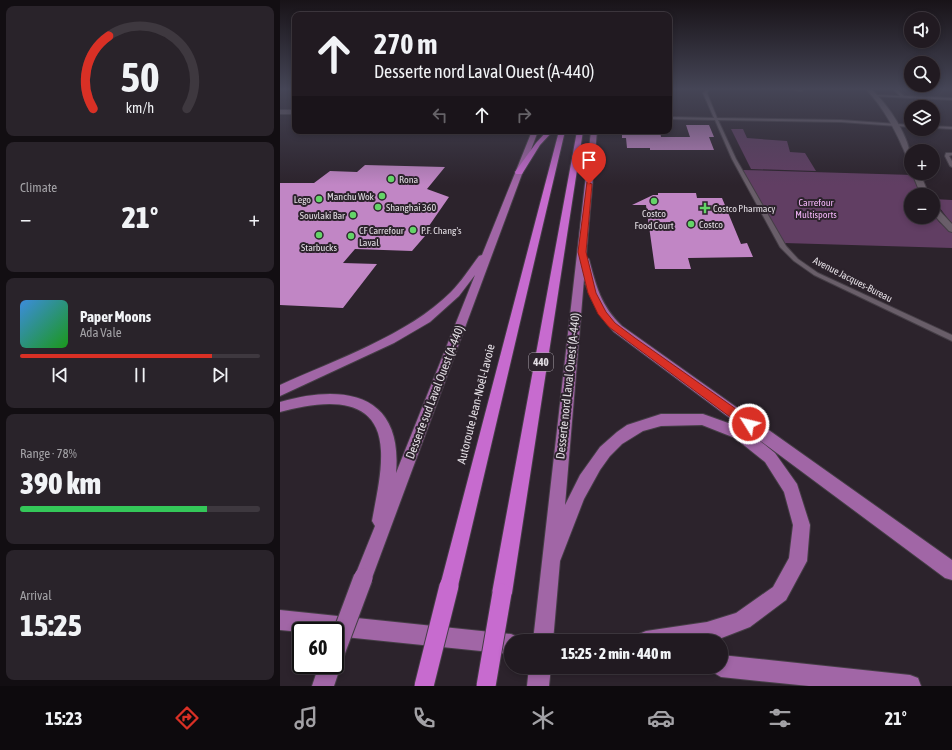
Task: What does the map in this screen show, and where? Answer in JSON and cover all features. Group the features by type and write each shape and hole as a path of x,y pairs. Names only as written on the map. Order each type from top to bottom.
{"highway":[{"path":"519,172 538,144 547,134"},
{"name":"Autoroute Jean-Noël-Lavoie","path":"424,686 561,134"},
{"name":"440","path":"486,686 579,134"}],"main road":[{"name":"Desserte sud Laval Ouest (A-440)","path":"344,629 534,134"},
{"name":"Desserte nord Laval Ouest (A-440)","path":"544,634 594,134"},
{"path":"280,392 390,340 426,319 449,301 462,286 492,242"},
{"path":"582,252 594,298 603,314 618,329 952,571"},
{"path":"280,407 307,400 339,399 352,401 368,408 379,419 383,425 388,441 388,460 379,538"},
{"path":"551,561 591,469 610,446 631,430 648,423 666,419 693,419 712,422 728,428 744,436 758,446 773,460 784,475 800,508 803,532 802,545 797,566 775,598 755,613 732,625 699,634"},
{"path":"280,620 504,643"},
{"path":"728,667 910,686"},
{"path":"323,686 327,674"},
{"path":"538,686 539,674"}],"street":[{"name":"Avenue Jacques-Bureau","path":"716,120 741,172 783,247 796,260 816,274 952,338"},
{"path":"804,120 904,125"},
{"path":"890,120 904,144"},
{"path":"940,126 952,127"},
{"path":"952,154 948,154 947,156 952,166"},
{"path":"940,216 952,229"}],"green space":[{"path":"731,129 743,129 747,138 787,141 790,152 805,153 816,171 751,169"},
{"name":"Carrefour Multisports","path":"743,170 904,175 904,180 915,180 919,188 904,188 904,224 940,223 952,233 952,248 784,243"},
{"path":"940,199 952,200 952,223 940,208"}],"building":[{"path":"686,125 709,125 714,137 709,137 714,150 650,150 650,148 627,148 626,138 622,138 622,134 660,134 661,137 690,137"},
{"name":"CF Carrefour Laval","path":"365,165 445,167 427,189 449,197 422,236 425,236 412,251 355,249 343,263 377,264 343,308 280,305 280,183 314,183 330,171 357,172"},
{"name":"Costco","path":"658,193 696,193 697,198 722,198 741,244 747,243 753,257 688,258 691,269 655,269 646,205 632,205 653,195 658,195"}],"place":[{"name":"Rona","path":"391,179"},
{"name":"Manchu Wok","path":"382,196"},
{"name":"Lego","path":"319,199"},
{"name":"Costco Food Court","path":"654,201"},
{"name":"Shanghai 360","path":"378,207"},
{"name":"Costco Pharmacy","path":"705,208"},
{"name":"Souvlaki Bar","path":"353,215"},
{"name":"Costco","path":"691,224"},
{"name":"P.F. Chang's","path":"413,230"},
{"name":"Starbucks","path":"319,235"},
{"name":"CF Carrefour Laval","path":"351,236"}],"route":[{"path":"589,184 582,252 592,293 603,314 612,325 749,424"}]}
